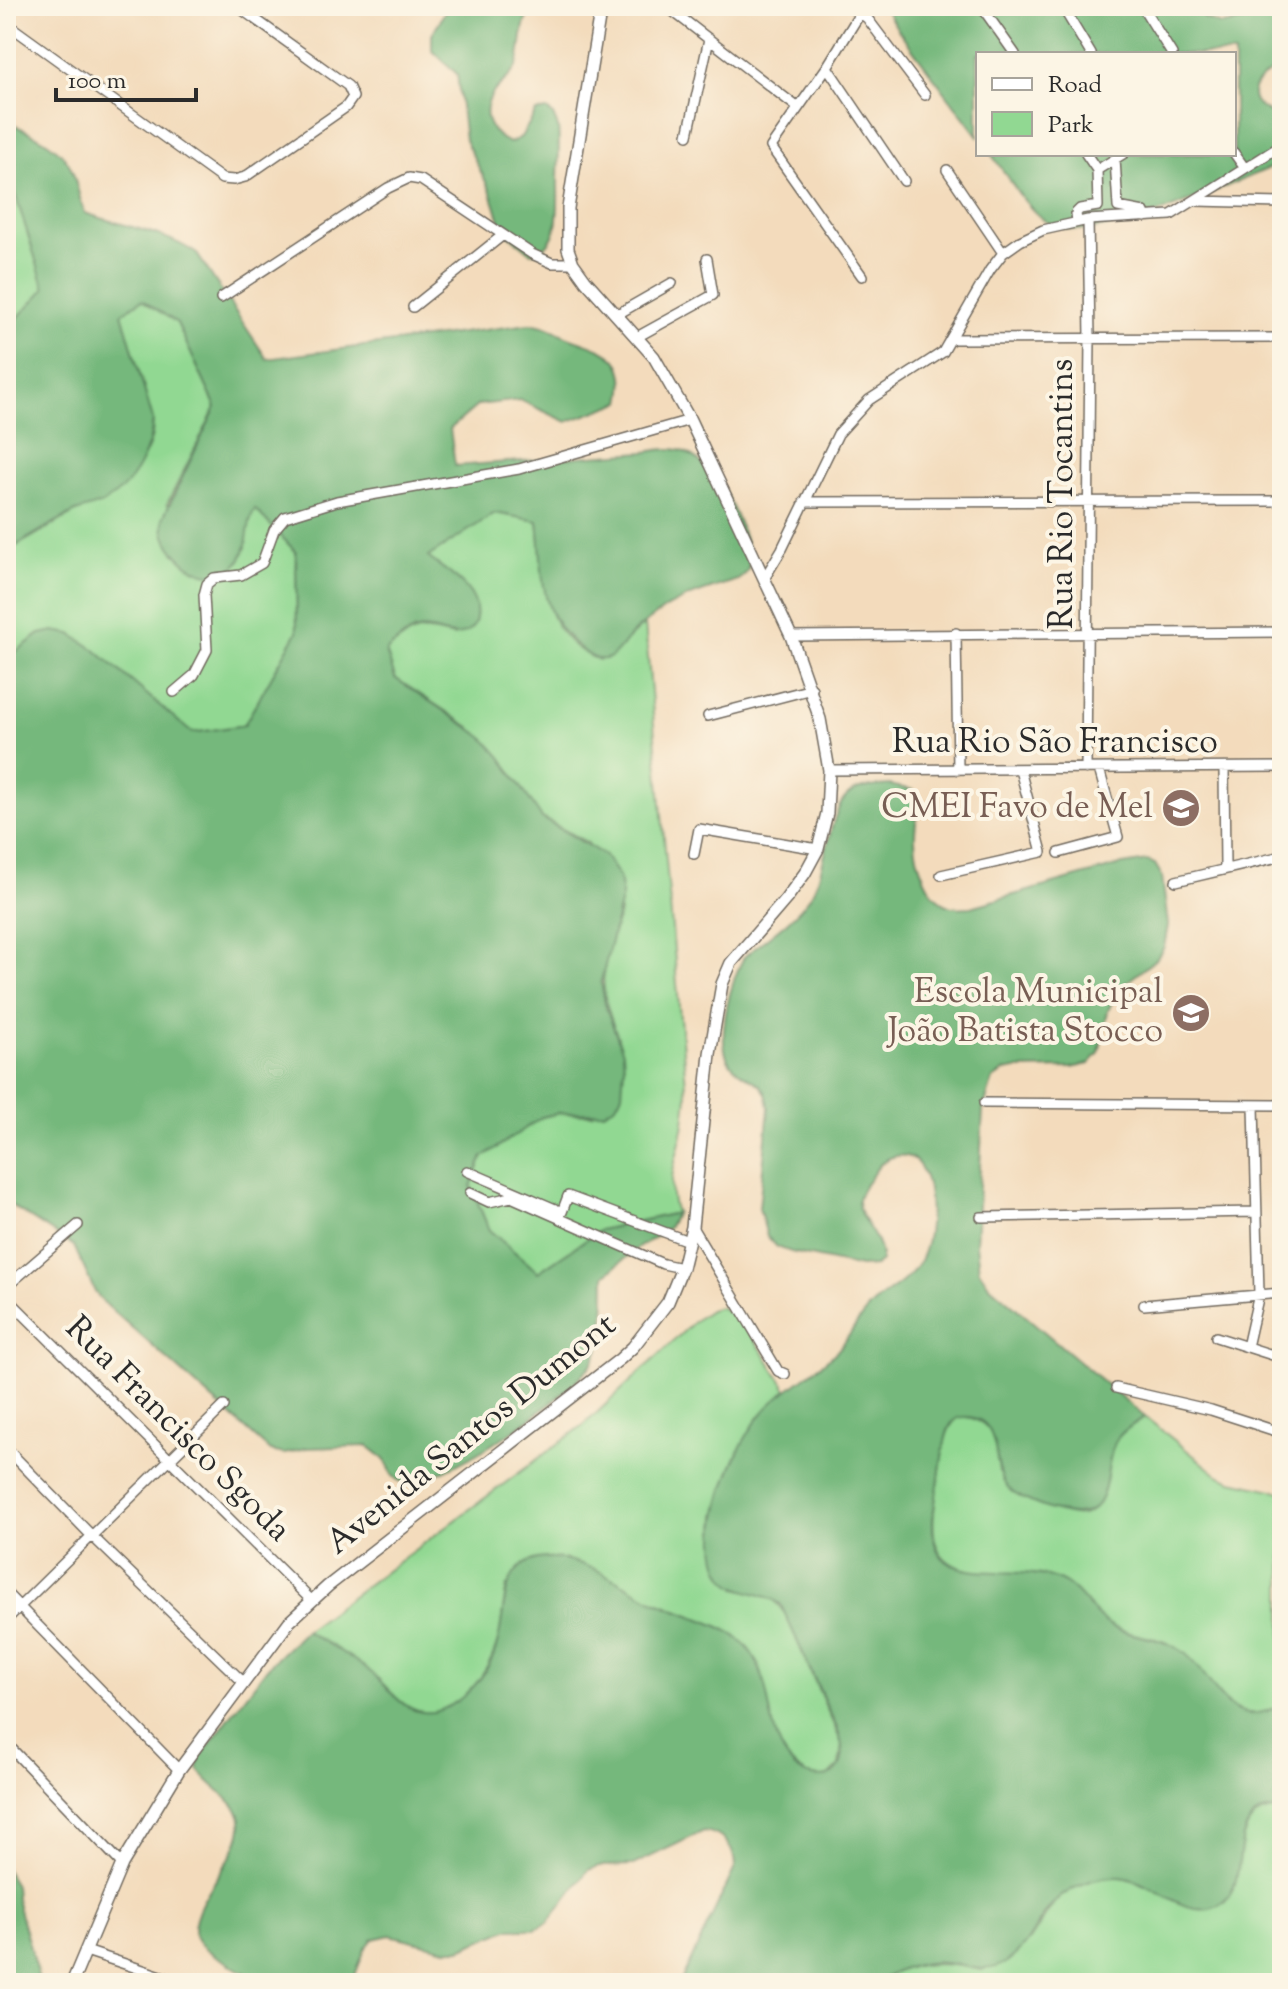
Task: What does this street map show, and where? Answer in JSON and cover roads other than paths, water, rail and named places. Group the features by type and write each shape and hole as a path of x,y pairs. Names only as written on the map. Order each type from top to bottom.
{"street":[{"path":"6,23 222,179 234,180 245,177 346,107 353,97 348,86 237,6"},
{"path":"221,298 388,188 409,178 421,180 503,235 552,263 573,263 566,232 568,208 601,6"},
{"path":"666,6 797,107"},
{"path":"848,6 867,18 925,95"},
{"path":"981,6 1014,52"},
{"path":"1062,6 1090,52"},
{"path":"1142,6 1171,52"},
{"path":"859,15 771,147 862,276"},
{"path":"688,135 709,39"},
{"path":"827,67 904,181"},
{"path":"764,579 838,434 869,400 943,352 1003,253 1037,231 1088,220 1171,215 1282,145"},
{"path":"1087,156 1097,170 1098,206"},
{"path":"1097,170 1119,156"},
{"path":"1118,207 1119,156"},
{"path":"1236,156 1244,167"},
{"path":"947,170 1003,253"},
{"path":"1196,201 1282,203"},
{"path":"1077,222 1076,213 1080,209 1098,206 1140,209 1145,217"},
{"name":"Rua Rio Tocantins","path":"1086,769 1089,632 1088,220"},
{"path":"413,307 503,235"},
{"path":"637,337 713,295 707,259"},
{"name":"Avenida Santos Dumont","path":"72,1983 122,1864 179,1770 289,1622 311,1600 620,1359 668,1302 682,1268 692,1227 710,1054 722,984 731,963 786,899 818,849 827,813 829,770 812,689 791,636 690,420 667,378 637,337 573,263"},
{"path":"616,315 672,283"},
{"path":"952,339 1282,338"},
{"path":"174,692 194,675 207,650 204,595 207,584 214,578 254,570 262,563 274,530 285,517 337,501 519,469 690,420"},
{"path":"804,502 1282,501"},
{"path":"791,636 1282,632"},
{"path":"956,633 958,770"},
{"path":"708,716 812,689"},
{"name":"Rua Rio São Francisco","path":"829,770 1282,767"},
{"path":"1224,768 1225,868"},
{"path":"1059,853 1118,837 1099,769"},
{"path":"941,875 1042,852 1020,770"},
{"path":"694,854 699,829 818,849"},
{"path":"1176,881 1282,856"},
{"path":"984,1103 1282,1105"},
{"path":"1247,1347 1259,1294 1254,1106"},
{"path":"467,1171 562,1212 568,1196 688,1241"},
{"path":"470,1193 489,1202 511,1197 663,1264 682,1268"},
{"path":"981,1217 1256,1212"},
{"path":"6,1287 78,1225"},
{"path":"692,1227 778,1371 785,1374"},
{"path":"1144,1305 1282,1293"},
{"name":"Rua Francisco Sgoda","path":"6,1297 311,1600"},
{"path":"1216,1337 1282,1358"},
{"path":"1116,1388 1211,1410 1282,1433"},
{"path":"6,1620 224,1406"},
{"path":"6,1448 243,1682"},
{"path":"6,1593 179,1770"},
{"path":"6,1743 122,1864"},
{"path":"86,1951 182,1983"}],"place":[{"name":"CMEI Favo de Mel","path":"1181,808"},
{"name":"Escola Municipal João Batista Stocco","path":"1191,1013"}]}
